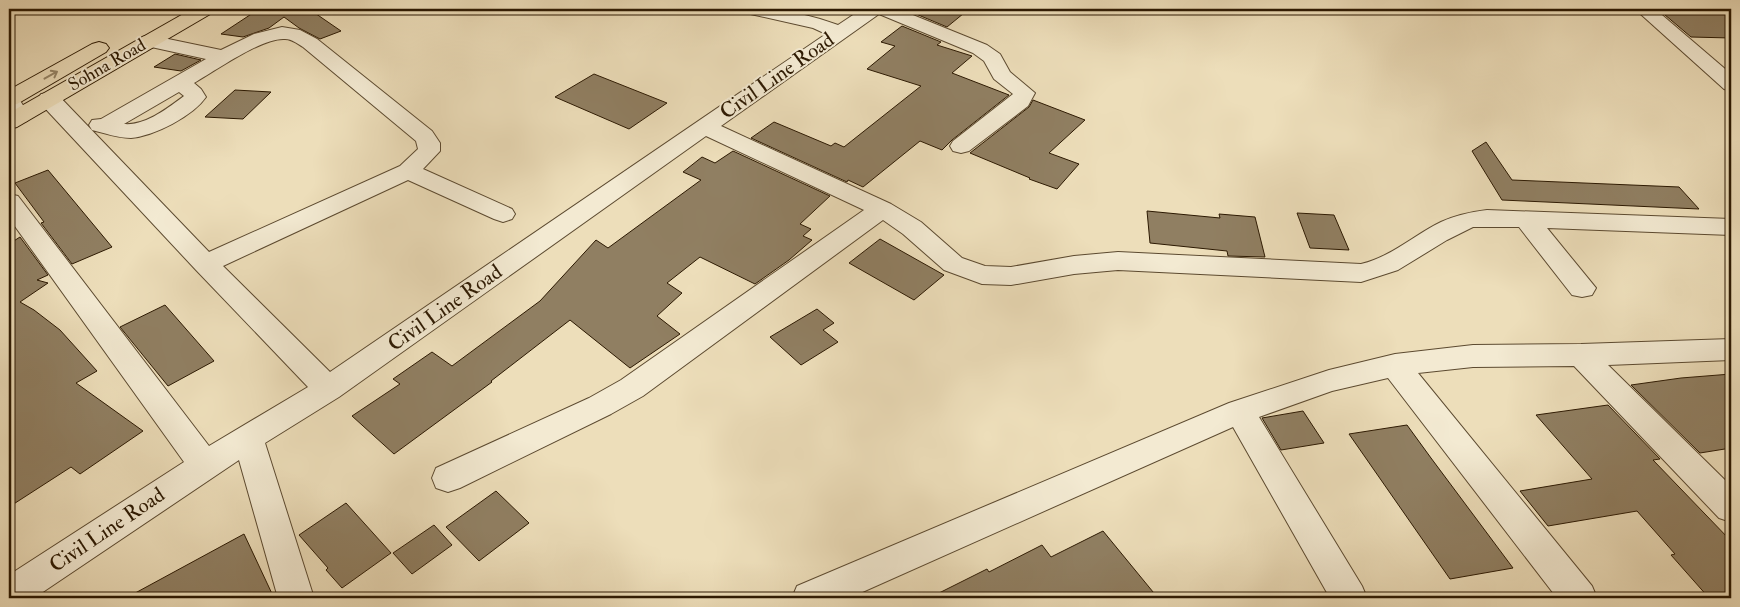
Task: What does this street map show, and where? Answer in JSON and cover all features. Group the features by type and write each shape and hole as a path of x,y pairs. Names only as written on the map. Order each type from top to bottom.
{"main road":[{"name":"Sohna Road","path":"11,110 170,9"},
{"name":"Sohna Road","path":"11,110 49,99 204,9"}],"street":[{"path":"752,9 819,24 839,32"},
{"name":"Civil Line Road","path":"9,595 205,465 328,389 874,9"},
{"path":"882,9 980,49 993,58 1001,74 1024,93 1020,101 961,146"},
{"path":"1644,9 1722,68 1731,85"},
{"path":"69,119 104,126 225,57 272,34 284,33 295,34 310,43 424,136 429,143 429,151 408,171 205,264"},
{"path":"149,41 225,57"},
{"path":"49,99 205,264 328,389"},
{"path":"704,127 882,209 912,228 953,264 982,275 1010,276 1074,265 1118,261 1361,273 1376,271 1465,221 1487,218 1731,227"},
{"path":"408,171 503,214"},
{"path":"9,201 205,465"},
{"path":"448,478 600,406 632,388 882,209"},
{"path":"1527,220 1582,288"},
{"path":"810,598 1240,411 1329,381 1395,365 1473,356 1581,355 1731,349"},
{"path":"1581,355 1731,508"},
{"path":"1395,365 1579,598"},
{"path":"1240,411 1349,598"},
{"path":"248,438 296,597"}],"building":[{"path":"259,9 309,9 341,31 320,39 299,28 284,17 269,28 243,37 221,34"},
{"path":"924,9 969,9 947,27 916,14"},
{"path":"1658,9 1731,9 1731,38 1691,37"},
{"path":"902,26 941,42 937,45 972,56 952,73 1009,95 942,150 920,141 863,187 848,180 847,182 751,138 774,122 831,146 835,143 844,147 921,86 867,69 895,46 881,42"},
{"path":"175,54 201,60 181,71 154,67"},
{"path":"594,74 667,103 629,129 555,97"},
{"path":"235,90 271,92 243,119 205,117"},
{"path":"1033,100 1085,120 1049,153 1079,164 1057,189 970,153 1029,107"},
{"path":"1486,142 1512,180 1679,187 1699,209 1502,200 1472,151"},
{"path":"733,151 830,196 800,224 811,229 803,236 812,240 789,260 755,284 700,257 667,283 682,293 657,316 680,334 630,368 570,320 492,382 394,454 352,416 400,384 393,379 432,352 452,366 540,301 596,240 608,248 701,180 683,172 702,157 715,163"},
{"path":"48,170 112,247 72,264 41,223 44,222 15,183"},
{"path":"1147,211 1220,218 1219,214 1255,217 1265,257 1228,256 1227,251 1150,243"},
{"path":"1297,213 1334,215 1349,250 1310,248"},
{"path":"20,237 48,275 37,280 48,283 20,302 60,330 97,371 76,383 143,431 80,474 71,467 9,507 9,244"},
{"path":"880,239 944,275 914,300 849,263"},
{"path":"165,305 214,361 168,386 120,327"},
{"path":"817,309 834,323 823,330 838,342 801,365 770,337"},
{"path":"1731,374 1731,448 1700,453 1631,385 1681,378"},
{"path":"1608,405 1660,459 1653,460 1731,541 1731,595 1709,598 1671,555 1675,554 1637,511 1548,526 1520,491 1592,479 1536,415"},
{"path":"1303,411 1324,443 1281,450 1262,418"},
{"path":"1407,425 1513,568 1450,579 1349,434"},
{"path":"496,491 529,523 479,561 446,527"},
{"path":"346,503 391,553 342,588 326,570 328,568 299,535"},
{"path":"434,525 452,545 412,574 393,553"},
{"path":"1103,531 1158,598 929,598 987,569 989,572 1042,545 1051,557"},
{"path":"244,534 274,598 126,598"}]}
